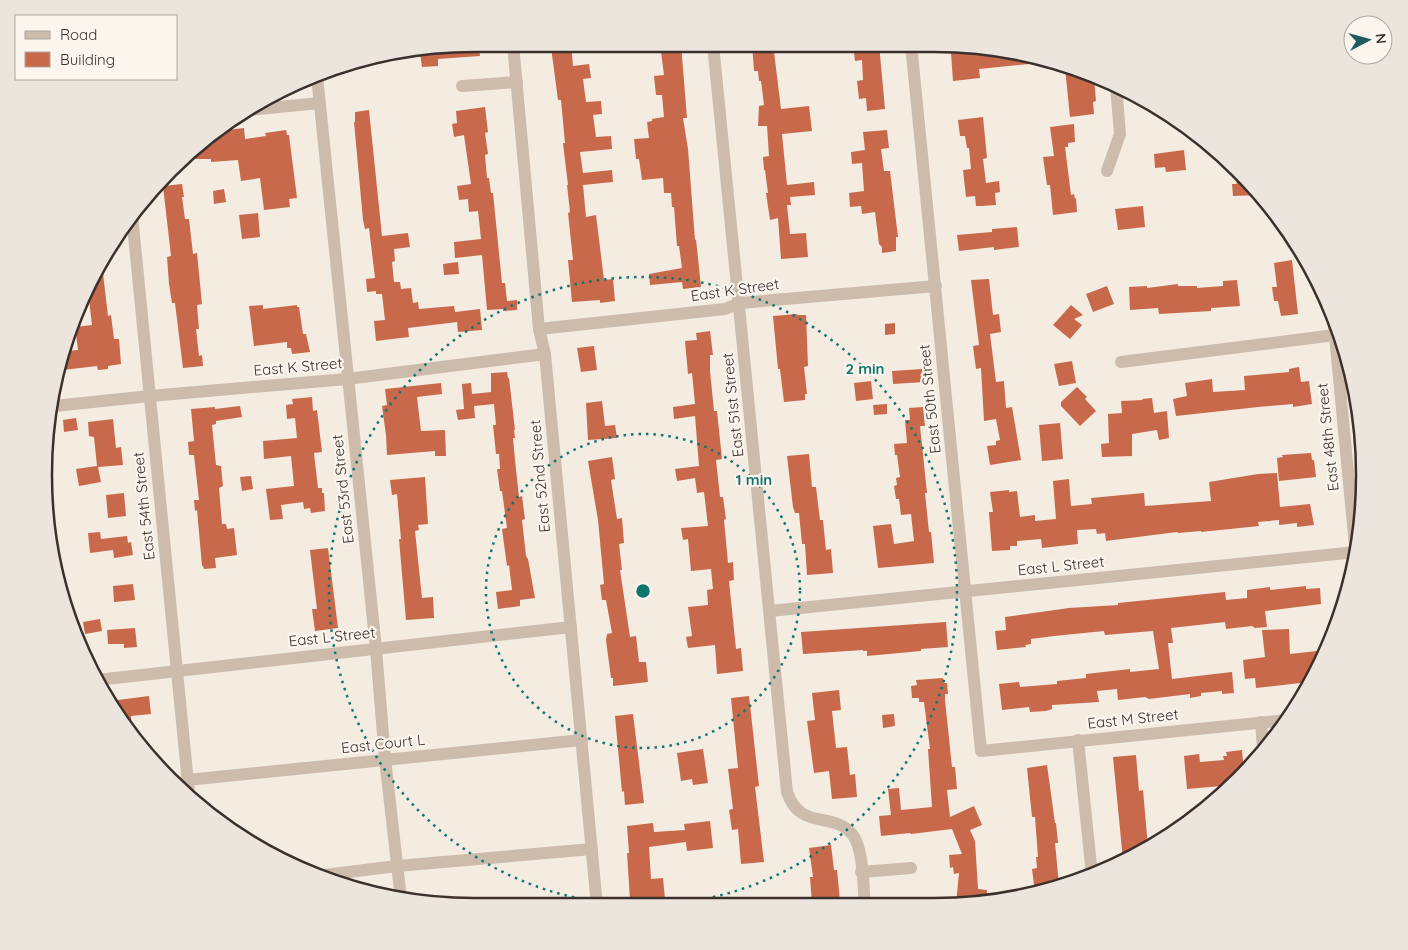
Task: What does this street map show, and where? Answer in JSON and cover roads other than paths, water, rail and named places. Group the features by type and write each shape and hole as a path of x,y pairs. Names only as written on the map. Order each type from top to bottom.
{"street":[{"name":"East 52nd Street","path":"514,52 539,329 545,354 597,898"},
{"name":"East 51st Street","path":"714,52 788,795 800,812 808,817 836,824 846,828 853,835 858,846 864,898"},
{"name":"East 50th Street","path":"912,52 981,751"},
{"path":"462,86 517,82"},
{"name":"East 53rd Street","path":"318,83 376,648 385,759 400,890"},
{"path":"1107,171 1120,134 1117,95"},
{"path":"265,108 319,103"},
{"name":"East 54th Street","path":"133,227 188,785"},
{"name":"East K Street","path":"539,329 725,309 740,303 936,286"},
{"path":"1121,362 1332,335"},
{"name":"East 48th Street","path":"1337,351 1353,522"},
{"name":"East K Street","path":"59,406 347,379 545,354"},
{"name":"East L Street","path":"770,612 1347,555"},
{"name":"East L Street","path":"105,679 571,628"},
{"name":"East M Street","path":"981,751 1276,721"},
{"path":"1261,722 1262,739"},
{"name":"East Court L","path":"187,780 582,740"},
{"path":"1078,740 1091,866"},
{"path":"335,874 397,866 592,850"},
{"path":"862,872 911,868"}]}
